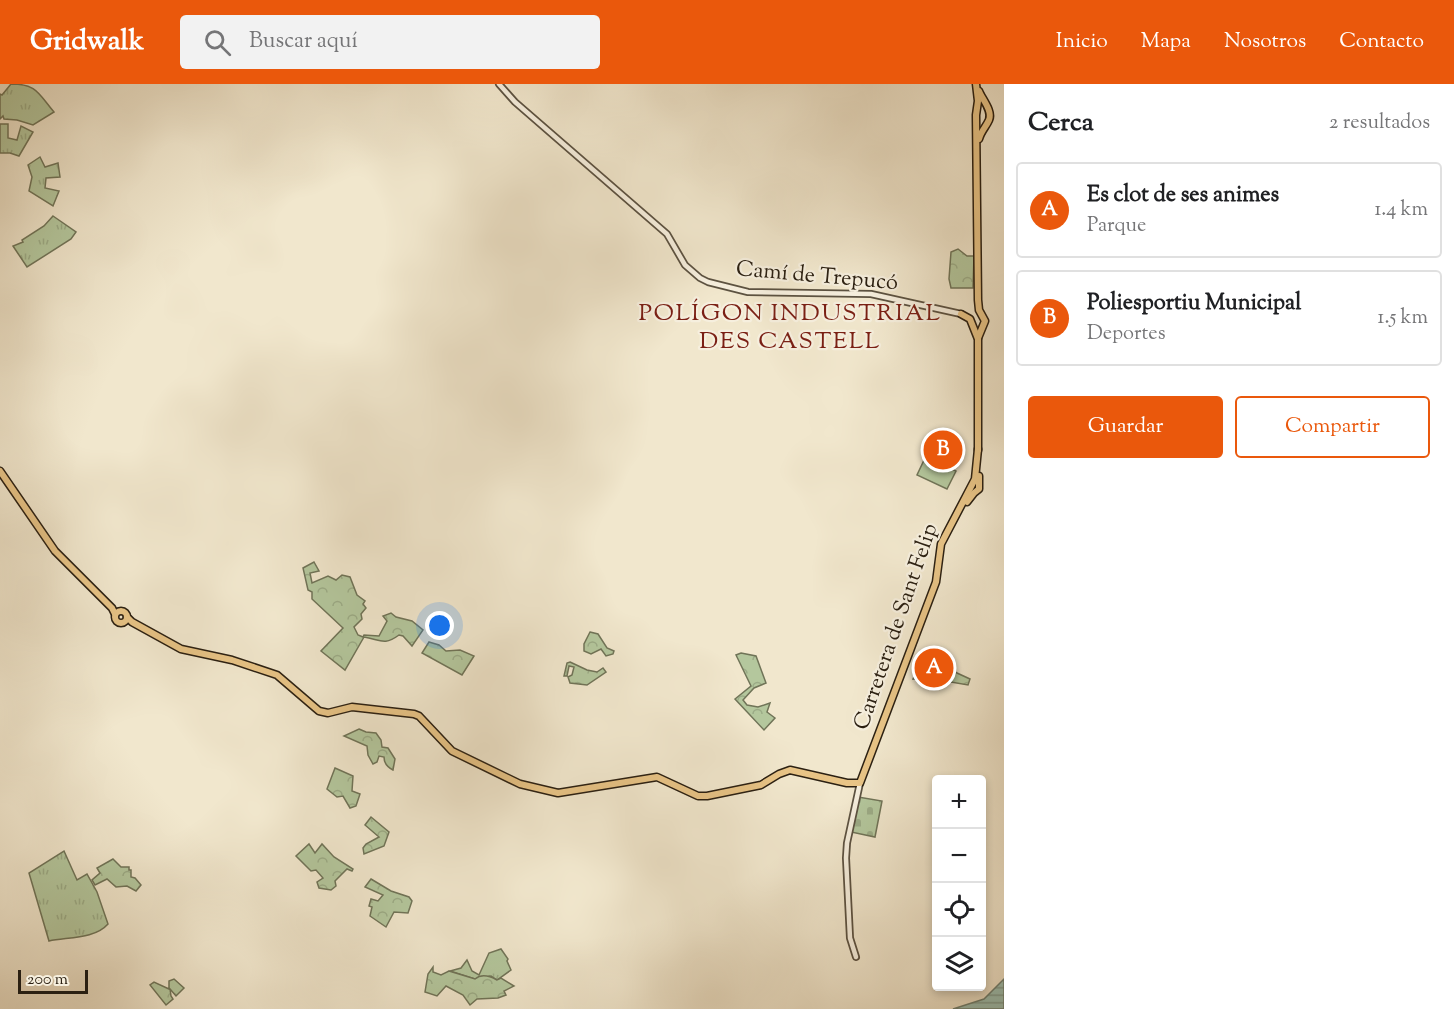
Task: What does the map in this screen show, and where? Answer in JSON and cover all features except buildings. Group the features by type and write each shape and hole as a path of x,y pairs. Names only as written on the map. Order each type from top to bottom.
{"main road":[{"path":"977,84 978,300 979,310 985,323 978,338"},
{"path":"977,84 988,109 989,119 980,136 977,148"},
{"path":"978,109 982,107 988,109"},
{"path":"977,120 980,124 986,123"},
{"path":"978,280 973,319 978,338"},
{"path":"973,319 978,300"},
{"path":"961,314 973,319 978,328 982,327"},
{"path":"973,319 980,315 984,318"},
{"name":"Carretera de Sant Felip","path":"860,783 936,582 941,544 974,486 978,449 978,338"},
{"path":"0,471 45,539 62,560 116,611 125,613 128,620 168,643 232,660 276,675 325,713 352,707 414,714 421,718 452,752 509,780 558,793 657,777 698,796 761,785 790,770 847,783 860,783"},
{"path":"116,611 117,622 128,620"}],"street":[{"name":"Camí de Trepucó","path":"499,84 515,102 667,234 682,262 700,278 748,292 872,294 961,314"},
{"path":"856,957 849,938 847,843 860,783"}],"green space":[{"path":"11,84 32,88 54,112 33,125 4,119 3,116 0,119 0,94 2,95"},
{"path":"0,124 8,124 8,138 17,140 21,126 33,132 19,156 0,153"},
{"path":"40,157 45,167 58,163 60,177 46,178 45,188 59,191 53,206 29,191 32,177 28,165"},
{"path":"53,216 76,232 71,239 27,267 13,246 23,242 22,240 44,226"},
{"path":"958,249 967,256 974,256 973,288 951,288 949,279 951,252"},
{"path":"926,456 956,471 947,489 917,475"},
{"path":"314,562 319,571 310,573 312,583 328,576 336,580 342,575 350,577 357,595 365,601 363,604 366,608 361,614 362,619 354,627 358,635 379,636 387,621 383,616 391,613 396,617 412,621 423,630 412,646 403,636 399,635 386,641 364,637 345,670 321,651 343,628 312,599 312,592 308,590 303,568"},
{"path":"590,632 598,634 607,648 614,651 613,654 606,656 601,649 591,654 584,651 584,644"},
{"path":"429,642 439,645 446,651 460,650 474,656 462,675 422,653"},
{"path":"741,653 756,656 766,683 754,688 743,700 747,705 758,707 770,703 767,712 775,718 764,730 735,699 751,686 736,655"},
{"path":"933,653 957,673 970,679 968,685 913,679 921,659 928,662"},
{"path":"570,662 587,670 597,672 603,668 606,672 587,685 570,683 568,677 572,675 574,667 569,666 567,676 564,676 567,663"},
{"path":"359,729 376,733 381,740 382,747 388,748 395,759 393,770 386,765 384,757 379,756 377,762 373,764 368,755 367,746 344,736"},
{"path":"335,768 353,776 352,791 360,794 356,806 350,808 343,796 337,797 327,789"},
{"path":"858,797 882,801 875,837 851,832"},
{"path":"371,817 389,832 384,846 364,854 363,848 366,844 379,837 365,825"},
{"path":"309,844 315,853 322,844 334,857 353,869 352,871 347,869 335,881 336,886 331,890 319,888 317,882 323,878 316,870 311,871 296,856"},
{"path":"64,851 77,880 87,874 97,892 108,924 103,929 89,935 49,941 29,873"},
{"path":"113,859 121,867 129,867 131,877 141,885 136,891 127,886 116,887 107,879 95,885 92,880 100,873 97,868"},
{"path":"371,879 391,891 409,897 412,901 408,913 394,912 386,927 370,916 371,899 378,901 383,895 365,887"},
{"path":"501,949 508,959 511,970 497,980 491,976 475,979 450,971 461,968 467,960 472,971 479,975 489,953"},
{"path":"433,967 433,972 441,975 449,971 475,979 489,976 497,980 501,978 514,986 504,991 506,995 498,998 477,999 470,1005 463,995 446,986 437,996 425,992 428,974"},
{"path":"174,979 184,988 176,996 170,989 173,999 166,1005 150,985 154,982 169,989 169,981"}],"water":[{"path":"1004,979 1004,1009 953,1009 984,999"}],"place":[{"name":"Poliesportiu Municipal","path":"943,450"},
{"name":"Es clot de ses animes","path":"934,668"}],"district":[{"name":"POLÍGON INDUSTRIAL DES CASTELL","path":"790,328"}]}
